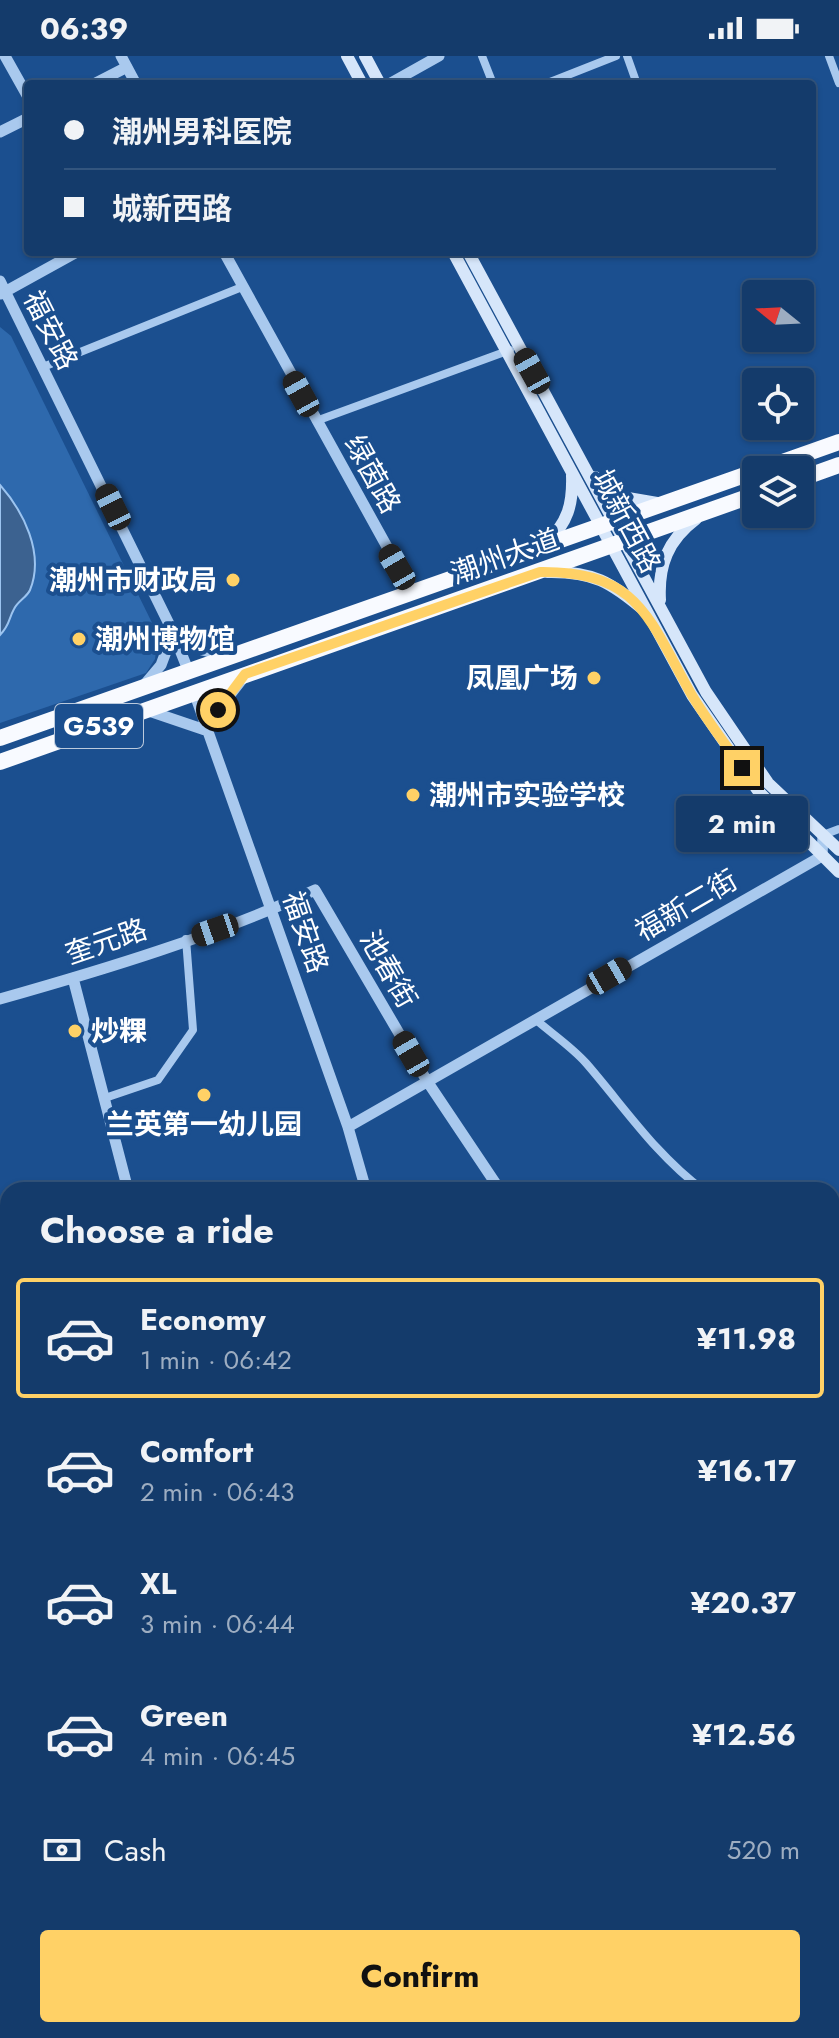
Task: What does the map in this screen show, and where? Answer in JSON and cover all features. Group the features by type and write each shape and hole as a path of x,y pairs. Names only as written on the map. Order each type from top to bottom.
{"highway":[{"name":"潮州大道","path":"800,456 839,442"},
{"path":"814,474 839,465"},
{"name":"潮州大道","path":"0,738 142,687 186,666 228,656 742,476"},
{"name":"潮州大道","path":"0,762 742,499"}],"main road":[{"path":"347,56 360,80"},
{"path":"365,56 378,80"},
{"name":"城新西路","path":"455,256 586,468 650,616 692,695 759,792 839,872"},
{"name":"城新西路","path":"470,256 572,471 609,523"},
{"path":"586,468 622,497 664,503"},
{"path":"542,546 559,531 568,515 572,471"},
{"path":"661,607 659,583 672,541 704,513"},
{"name":"城新西路","path":"619,543 661,607 706,692 768,783 839,850"},
{"path":"540,572 570,572 608,581 650,616"}],"street":[{"path":"5,56 24,90"},
{"path":"396,80 439,56"},
{"path":"482,56 491,80"},
{"path":"555,80 616,56"},
{"path":"627,56 636,80"},
{"path":"829,56 839,83"},
{"path":"99,80 124,62 134,80"},
{"path":"0,132 24,120"},
{"path":"2,289 69,256"},
{"name":"绿茵路","path":"226,256 412,592"},
{"path":"43,367 242,287"},
{"name":"福安路","path":"2,289 173,633 186,666"},
{"path":"316,421 513,349"},
{"path":"142,687 161,665 173,633 202,650 228,656"},
{"path":"144,710 208,731 218,710 245,674"},
{"name":"福安路","path":"194,692 273,910 348,1127 364,1182"},
{"path":"822,856 823,835 839,829"},
{"name":"福新二街","path":"348,1127 822,856"},
{"name":"池春街","path":"273,910 315,890 427,1081 495,1182"},
{"name":"奎元路","path":"0,999 73,978 273,910"},
{"path":"105,1098 158,1080 193,1030 186,939"},
{"path":"73,978 126,1182"},
{"path":"535,1019 584,1061 643,1137 694,1182"}],"shaded area":[{"path":"0,327 11,336 158,635 155,659 146,673 0,723"},
{"path":"0,485 24,520 35,562 30,590 16,606 0,635"}],"place":[{"name":"潮州市财政局","path":"233,580"},
{"name":"潮州博物馆","path":"79,639"},
{"name":"凤凰广场","path":"594,678"},
{"name":"潮州市实验学校","path":"413,795"},
{"name":"炒粿","path":"75,1031"},
{"name":"兰英第一幼儿园","path":"204,1095"}],"route":[{"path":"218,710 245,674 540,572 570,572 608,581 650,616 692,695 742,768"}]}
